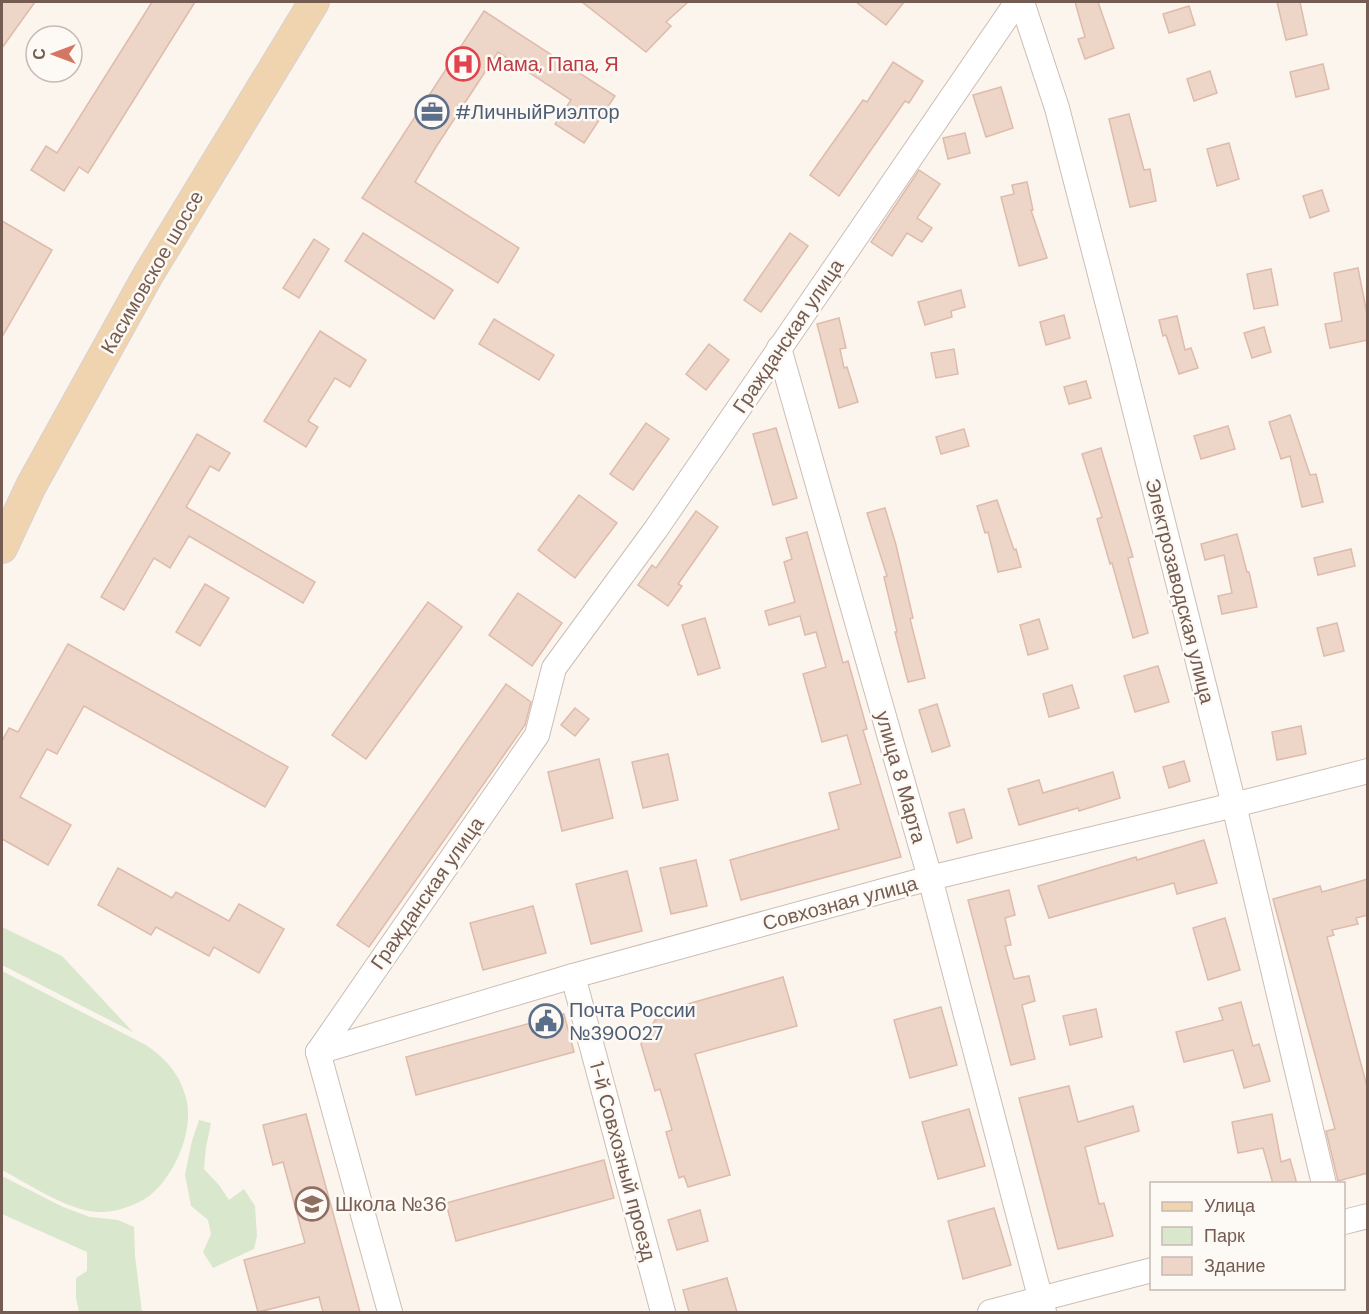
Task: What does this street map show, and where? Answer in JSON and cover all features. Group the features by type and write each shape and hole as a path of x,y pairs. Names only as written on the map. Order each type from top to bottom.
{"main road":[{"name":"Касимовское шоссе","path":"2,548 31,486 148,275 314,2"}],"street":[{"name":"Гражданская улица","path":"318,1052 537,735 554,668 656,529 1017,2"},
{"name":"Электрозаводская улица","path":"1022,2 1057,108 1234,805 1324,1182"},
{"name":"улица 8 Марта","path":"779,348 930,878 1042,1306"},
{"name":"Совхозная улица","path":"318,1052 573,975 930,878 1368,771"},
{"name":"1-й Совхозный проезд","path":"573,975 663,1312"},
{"path":"318,1052 390,1312"},
{"path":"1345,1222 1368,1216"},
{"path":"990,1312 1042,1306 1150,1271"}],"green space":[{"path":"2,927 62,956 133,1032 2,965"},
{"path":"2,971 146,1045 160,1056 176,1074 186,1098 188,1111 185,1138 167,1177 143,1200 131,1206 110,1211 85,1210 60,1202 2,1170"},
{"path":"199,1120 211,1123 204,1169 229,1200 244,1189 255,1206 257,1236 254,1249 213,1268 203,1252 211,1234 208,1220 191,1206 185,1174"},
{"path":"2,1176 63,1207 90,1217 118,1220 134,1227 142,1312 79,1312 76,1278 87,1271 87,1252 2,1214"}],"building":[{"path":"2,2 35,2 2,48"},
{"path":"152,2 195,2 88,173 79,167 64,191 31,170 46,146 57,153"},
{"path":"582,2 688,2 666,22 671,26 646,52"},
{"path":"856,2 904,2 886,25"},
{"path":"1075,2 1098,2 1114,48 1085,59 1078,39 1085,37"},
{"path":"1277,2 1300,2 1307,35 1286,40"},
{"path":"1189,6 1195,25 1169,33 1163,14"},
{"path":"484,11 615,96 584,143 555,124 571,100 498,52 436,147 415,182 519,248 498,283 362,198"},
{"path":"893,62 923,81 909,103 905,101 839,196 810,175 863,100 867,102"},
{"path":"1323,64 1329,89 1296,97 1290,72"},
{"path":"1210,71 1217,93 1194,101 1187,79"},
{"path":"1001,87 1013,128 986,137 973,95"},
{"path":"1129,114 1144,170 1150,169 1156,201 1130,207 1109,119"},
{"path":"965,133 970,153 948,159 943,138"},
{"path":"1229,143 1239,179 1217,186 1207,149"},
{"path":"919,170 940,184 917,218 932,228 922,242 907,233 892,256 871,242"},
{"path":"1027,182 1033,210 1031,210 1047,258 1019,266 1001,197 1014,194 1012,185"},
{"path":"1322,190 1329,211 1310,218 1303,196"},
{"path":"2,221 52,250 2,337"},
{"path":"363,233 453,290 434,319 345,261"},
{"path":"790,233 808,246 761,312 744,300"},
{"path":"314,239 329,249 299,298 283,288"},
{"path":"1358,268 1368,319 1368,340 1330,348 1325,324 1342,321 1334,273"},
{"path":"1271,269 1278,305 1254,309 1247,274"},
{"path":"961,290 965,307 951,311 952,317 925,325 918,302"},
{"path":"1064,315 1070,338 1046,345 1040,322"},
{"path":"1177,316 1185,350 1191,348 1198,368 1179,374 1166,335 1163,336 1159,320"},
{"path":"839,318 846,348 840,349 844,368 847,367 858,402 839,408 817,324"},
{"path":"494,319 554,355 539,380 479,344"},
{"path":"1264,327 1271,352 1252,358 1244,333"},
{"path":"320,331 366,360 350,387 335,378 308,421 318,427 306,447 264,421"},
{"path":"709,344 729,360 706,390 686,374"},
{"path":"954,349 958,374 936,378 931,353"},
{"path":"1086,381 1091,398 1069,404 1064,387"},
{"path":"1290,415 1310,475 1316,474 1323,502 1302,507 1290,456 1281,459 1269,422"},
{"path":"646,423 669,439 633,490 610,474"},
{"path":"1228,426 1235,449 1201,459 1194,436"},
{"path":"776,428 797,498 773,505 753,434"},
{"path":"964,429 969,446 941,454 936,437"},
{"path":"197,434 230,453 219,471 210,466 186,507 315,582 303,603 189,536 170,568 154,558 124,610 101,597"},
{"path":"1101,448 1133,557 1128,558 1148,633 1133,638 1097,519 1102,517 1082,454"},
{"path":"579,495 617,523 575,578 538,550"},
{"path":"997,500 1021,567 998,572 988,532 985,533 977,506"},
{"path":"885,508 896,545 913,618 910,619 925,678 908,682 884,577 887,576 867,513"},
{"path":"696,511 718,527 678,584 682,586 668,606 638,585 652,565 656,568"},
{"path":"807,532 843,663 848,661 867,729 863,730 901,857 741,900 730,860 839,829 829,793 861,784 847,735 822,742 803,674 826,667 816,632 805,635 800,616 769,625 765,611 795,602 784,562 792,559 786,538"},
{"path":"1237,534 1257,607 1222,614 1218,596 1232,593 1224,555 1205,560 1201,544"},
{"path":"1351,549 1355,566 1318,575 1314,558"},
{"path":"205,584 229,598 200,646 176,632"},
{"path":"518,593 562,623 532,666 489,635"},
{"path":"428,602 462,627 366,759 332,735"},
{"path":"705,618 720,668 698,675 682,625"},
{"path":"1039,619 1048,649 1028,655 1020,625"},
{"path":"1337,623 1344,651 1324,656 1317,628"},
{"path":"68,644 288,767 265,807 84,706 57,754 47,749 20,797 71,825 48,865 2,839 2,741 9,728 18,732"},
{"path":"1158,666 1169,702 1135,712 1124,676"},
{"path":"506,684 531,702 525,725 369,947 337,925"},
{"path":"1072,685 1079,708 1049,717 1043,694"},
{"path":"937,704 950,746 932,752 919,710"},
{"path":"575,708 589,719 575,736 561,725"},
{"path":"1301,726 1306,754 1277,760 1272,732"},
{"path":"668,754 678,800 643,808 632,762"},
{"path":"599,759 613,818 562,831 548,772"},
{"path":"1184,761 1190,781 1169,788 1163,767"},
{"path":"1113,772 1120,798 1079,811 1078,808 1019,825 1008,789 1039,780 1043,793"},
{"path":"964,809 972,838 957,843 949,813"},
{"path":"1204,840 1217,883 1177,894 1174,883 1049,918 1038,886"},
{"path":"696,860 707,906 671,914 660,868"},
{"path":"118,868 172,898 176,892 229,921 239,904 284,929 259,973 214,947 209,956 156,927 151,935 98,905"},
{"path":"627,871 642,931 591,944 576,884"},
{"path":"1368,879 1368,915 1356,918 1358,924 1332,930 1334,935 1327,937 1368,1090 1368,1173 1338,1181 1326,1131 1335,1129 1273,899 1320,886 1322,892"},
{"path":"1009,890 1015,915 1005,918 1011,945 1005,946 1014,979 1029,976 1035,1001 1022,1005 1035,1059 1011,1065 968,900"},
{"path":"533,906 546,953 483,970 470,923"},
{"path":"1225,918 1240,970 1208,980 1193,928"},
{"path":"783,977 797,1026 695,1054 730,1175 688,1187 684,1176 679,1178 666,1132 672,1130 660,1089 655,1091 641,1044 655,1020 679,1014 677,1007"},
{"path":"1241,1002 1253,1046 1259,1044 1270,1081 1244,1088 1233,1050 1184,1062 1176,1032 1223,1020 1219,1008"},
{"path":"941,1007 957,1065 910,1078 894,1020"},
{"path":"1096,1009 1102,1037 1070,1045 1063,1016"},
{"path":"564,1014 574,1052 416,1095 406,1057"},
{"path":"1069,1086 1078,1122 1133,1106 1139,1131 1085,1147 1099,1204 1104,1203 1113,1236 1058,1249 1019,1098"},
{"path":"969,1109 985,1166 938,1179 922,1122"},
{"name":"Школа №36","path":"306,1114 360,1312 323,1312 319,1297 258,1312 244,1260 305,1243 283,1162 273,1165 263,1125"},
{"path":"1272,1114 1281,1162 1290,1159 1296,1182 1272,1182 1263,1148 1238,1153 1232,1122"},
{"path":"604,1160 614,1198 456,1241 446,1203"},
{"path":"994,1208 1011,1265 963,1279 948,1221"},
{"path":"700,1210 708,1241 677,1250 668,1220"},
{"path":"727,1278 737,1312 689,1312 683,1290"}],"place":[{"name":"Мама, Папа, Я","path":"463,64"},
{"name":"#ЛичныйРиэлтор","path":"432,112"},
{"name":"Почта России №390027","path":"546,1021"},
{"name":"Школа №36","path":"312,1204"}]}
